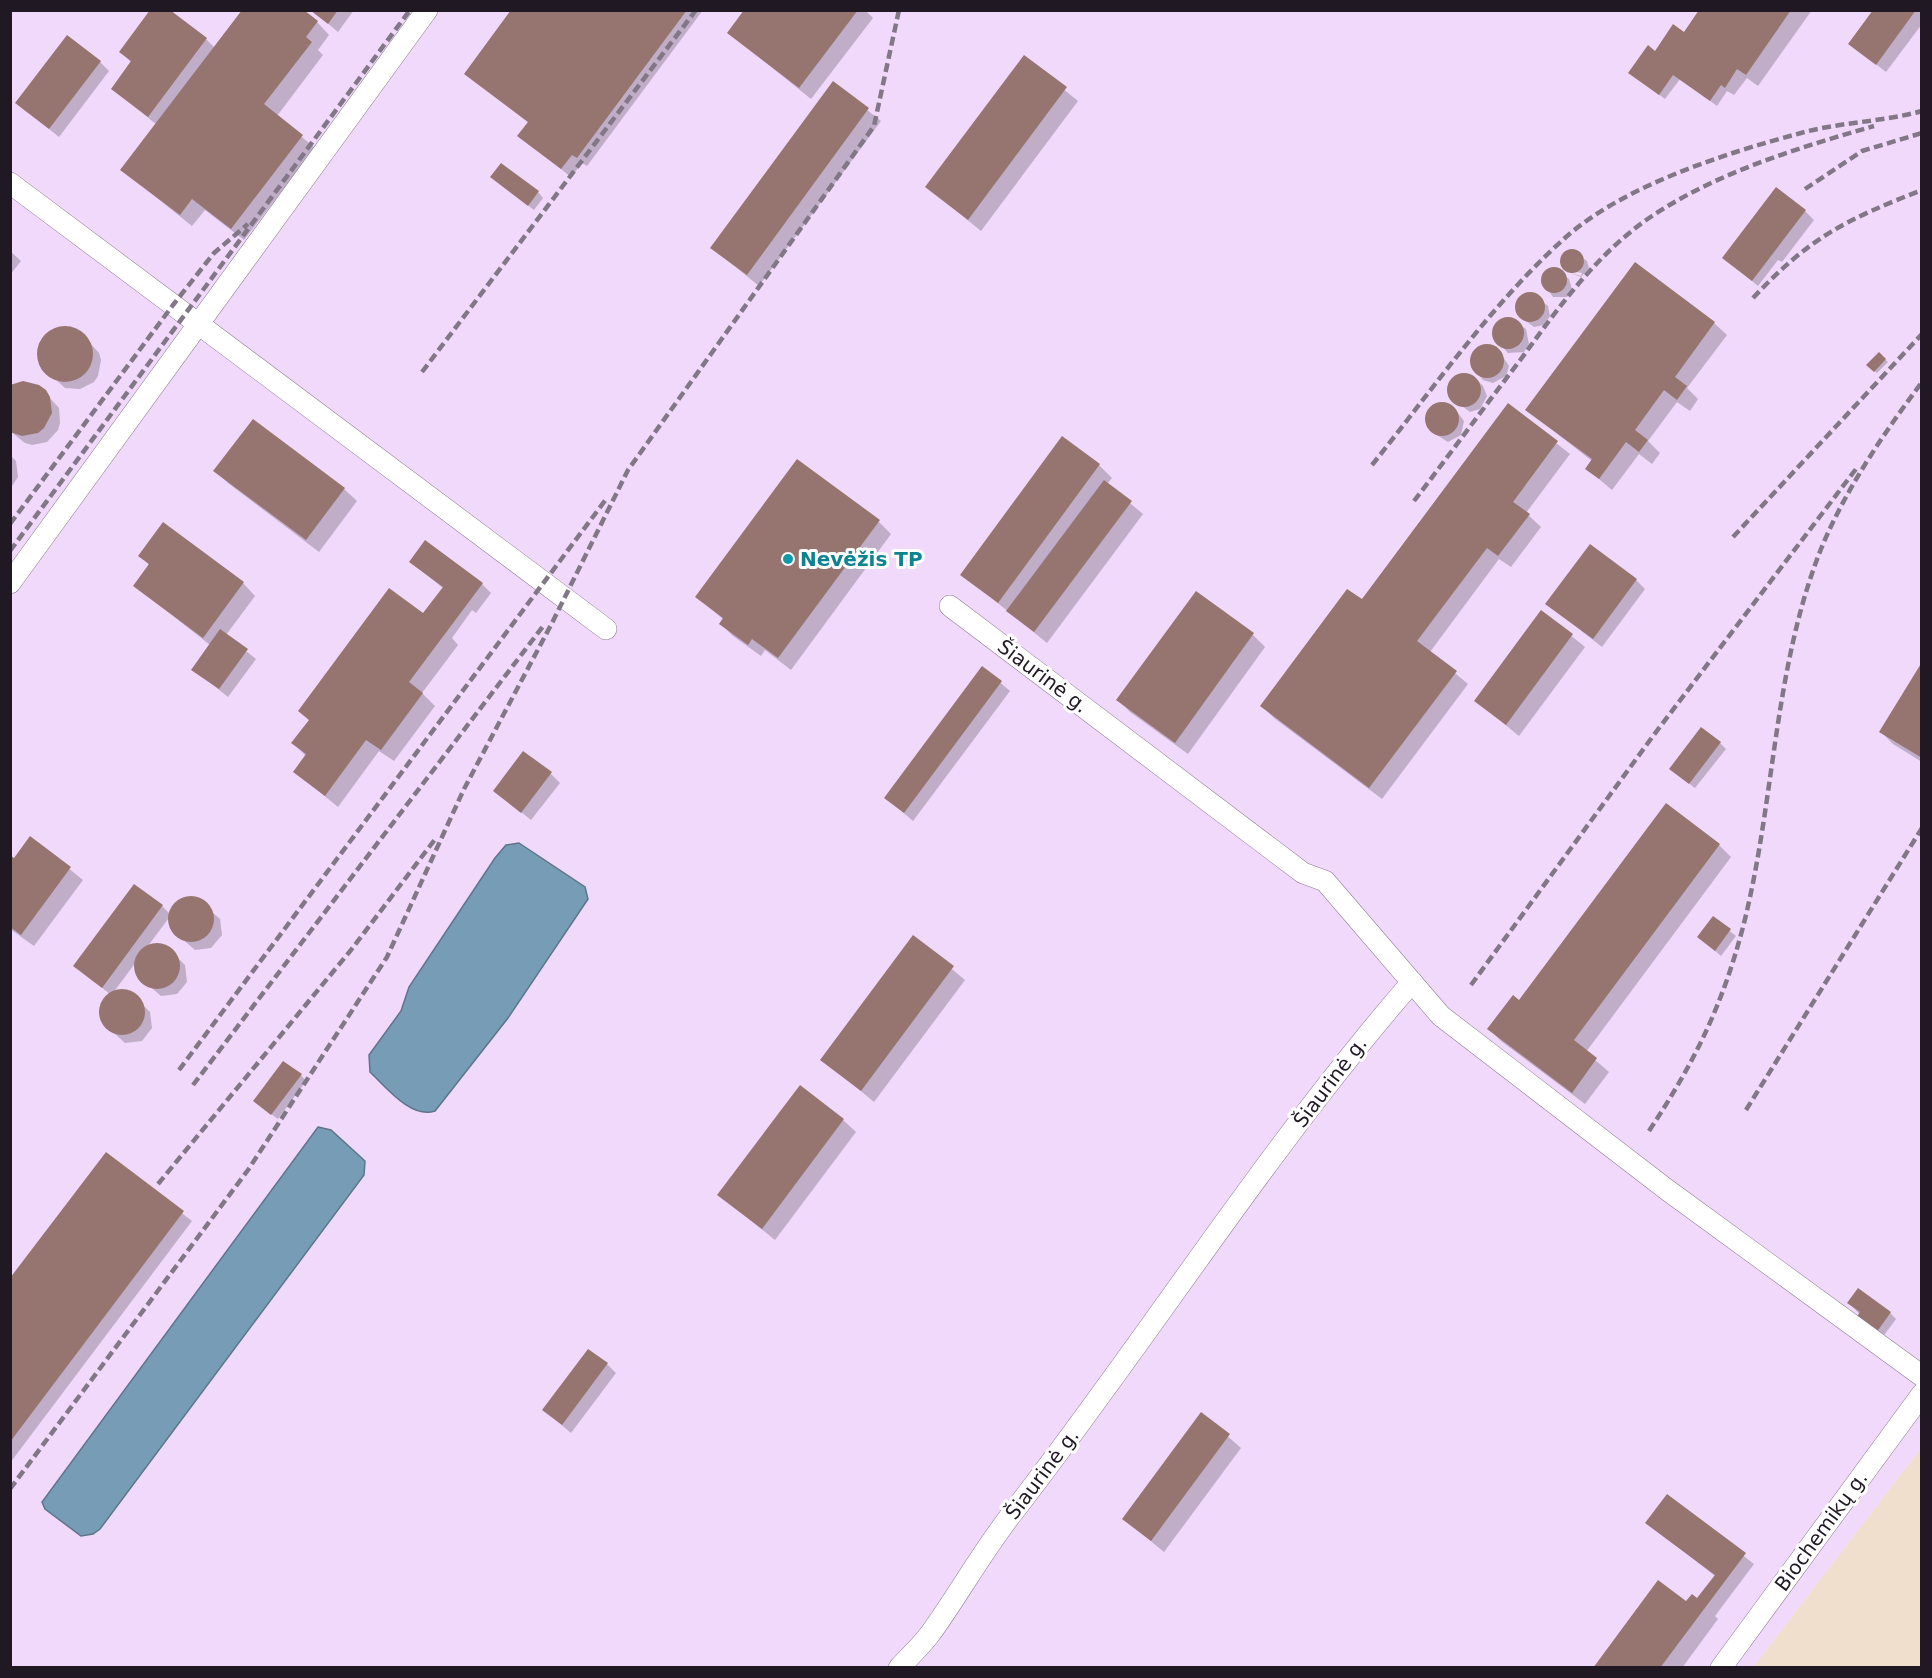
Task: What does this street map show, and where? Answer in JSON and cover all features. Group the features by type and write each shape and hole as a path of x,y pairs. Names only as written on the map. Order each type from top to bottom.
{"street":[{"path":"10,583 427,10"},
{"path":"10,183 606,629"},
{"name":"Šiaurinė g.","path":"899,1668 929,1636 1012,1512 1051,1464 1223,1223 1360,1041 1412,982 1325,882 1303,873 950,606"},
{"path":"1412,982 1441,1016 1666,1189 1922,1376"},
{"name":"Biochemikų g.","path":"1721,1668 1922,1394"}],"shaded area":[{"path":"11,11 1921,11 1921,1448 1753,1667 11,1668"},
{"path":"1921,1448 1921,1667 1753,1667"}],"water":[{"path":"519,843 585,887 588,899 508,1018 435,1111 417,1110 391,1093 370,1072 369,1055 401,1011 409,987 495,858 506,845"},
{"path":"318,1127 331,1130 365,1161 364,1175 100,1529 93,1534 81,1536 45,1509 42,1502"}],"building":[{"path":"150,10 170,10 207,38 148,117 111,89 131,61 119,52"},
{"path":"242,10 304,10 318,21 306,37 312,42 264,104 303,135 231,229 192,199 180,215 120,170"},
{"path":"310,10 338,10 328,24"},
{"path":"511,10 687,10 577,158 572,155 561,169 517,136 528,122 464,74"},
{"path":"744,10 858,10 799,88 727,33"},
{"path":"1699,10 1791,10 1746,75 1737,69 1725,88 1721,85 1710,101 1673,75 1659,95 1628,73 1648,45 1655,51 1673,24 1684,32"},
{"path":"1873,10 1916,10 1876,65 1848,44"},
{"path":"67,35 101,61 49,129 15,103"},
{"path":"1024,55 1067,87 968,220 925,187"},
{"path":"833,81 869,108 747,275 710,248"},
{"path":"501,163 539,191 528,206 490,177"},
{"path":"1776,187 1806,210 1752,281 1722,258"},
{"path":"1572,249 1580,253 1584,261 1580,269 1572,273 1564,269 1560,261 1564,253"},
{"path":"1635,262 1715,322 1675,377 1687,386 1677,400 1664,390 1635,430 1648,440 1639,452 1626,442 1599,479 1585,469 1592,459 1525,410"},
{"path":"1554,267 1563,271 1567,280 1563,289 1554,293 1545,289 1541,280 1545,271"},
{"path":"1530,292 1541,296 1545,307 1541,318 1530,322 1519,318 1515,307 1519,296"},
{"path":"1508,317 1520,321 1524,333 1520,345 1508,349 1496,345 1492,333 1496,321"},
{"path":"65,326 80,331 88,339 93,354 88,369 80,377 65,382 50,377 42,369 37,354 42,339 50,331"},
{"path":"1487,344 1499,349 1504,361 1499,373 1487,378 1475,373 1470,361 1475,349"},
{"path":"1879,352 1886,359 1874,372 1866,365"},
{"path":"1464,373 1476,378 1481,390 1476,402 1464,407 1452,402 1447,390 1452,378"},
{"path":"23,381 39,385 46,390 50,397 52,413 44,428 38,433 22,436 10,432 10,385"},
{"path":"1442,402 1454,407 1459,419 1454,431 1442,436 1430,431 1425,419 1430,407"},
{"path":"1508,403 1558,441 1513,502 1530,514 1498,556 1487,548 1417,641 1457,671 1369,788 1260,706 1347,589 1362,599"},
{"path":"253,419 345,488 306,540 213,471"},
{"path":"1062,436 1100,464 998,603 960,575"},
{"name":"Nevėžis TP","path":"797,459 880,520 778,658 752,639 748,645 719,624 723,618 695,597"},
{"path":"1104,480 1132,501 1034,632 1006,611"},
{"path":"163,522 244,582 203,638 133,586 149,564 138,556"},
{"path":"425,540 483,583 409,682 423,693 381,750 366,740 325,796 293,772 306,754 291,743 309,720 298,711 389,588 423,613 443,587 409,562"},
{"path":"1590,544 1637,579 1593,639 1545,604"},
{"path":"1196,591 1254,633 1175,743 1116,700"},
{"path":"1541,610 1573,634 1506,725 1474,701"},
{"path":"220,629 248,649 219,689 191,670"},
{"path":"1922,662 1922,758 1879,732"},
{"path":"982,666 1002,681 904,813 884,798"},
{"path":"1701,727 1721,742 1689,784 1669,769"},
{"path":"523,751 552,772 521,813 493,791"},
{"path":"1666,803 1720,844 1574,1040 1597,1058 1572,1093 1487,1029 1513,995 1519,1000"},
{"path":"30,836 71,867 21,935 10,927 10,855 14,858"},
{"path":"134,884 163,905 102,988 73,966"},
{"path":"191,896 207,903 214,919 207,935 191,942 175,935 168,919 175,903"},
{"path":"1713,916 1731,929 1715,951 1697,937"},
{"path":"913,935 954,966 861,1091 820,1060"},
{"path":"157,943 173,950 180,966 173,982 157,989 141,982 134,966 141,950"},
{"path":"122,989 138,996 145,1012 138,1028 122,1035 106,1028 99,1012 106,996"},
{"path":"283,1061 302,1074 271,1115 253,1101"},
{"path":"800,1085 844,1119 762,1229 717,1195"},
{"path":"106,1152 184,1211 10,1442 10,1278"},
{"path":"1858,1288 1891,1312 1876,1333 1856,1318 1860,1312 1847,1303"},
{"path":"588,1349 608,1363 562,1425 542,1410"},
{"path":"1201,1412 1230,1434 1151,1541 1122,1519"},
{"path":"1667,1494 1746,1553 1660,1668 1593,1668 1658,1580 1686,1601 1692,1594 1697,1598 1715,1575 1645,1523"}],"railway":[{"path":"10,551 410,10"},
{"path":"422,372 696,10"},
{"path":"10,1489 248,1170 387,957 464,789 552,623 628,470 874,126 899,10"},
{"path":"1372,465 1464,347 1513,289 1566,237 1590,218 1617,202 1678,173 1741,150 1816,129 1892,118 1922,111"},
{"path":"1414,501 1580,282 1632,231 1677,200 1731,174 1817,143 1874,126"},
{"path":"1805,189 1862,151 1922,133"},
{"path":"1753,298 1773,277 1811,245 1871,211 1922,190"},
{"path":"10,524 214,253 248,224"},
{"path":"1733,537 1922,334"},
{"path":"1649,1131 1680,1082 1705,1034 1735,956 1754,880 1793,642 1805,595 1821,549 1866,462 1922,382"},
{"path":"1471,985 1653,736 1856,469"},
{"path":"179,1070 607,498"},
{"path":"193,1085 544,625"},
{"path":"1746,1110 1922,828"},
{"path":"158,1184 351,950 436,838"}],"place":[{"name":"Nevėžis TP","path":"788,559"}]}
